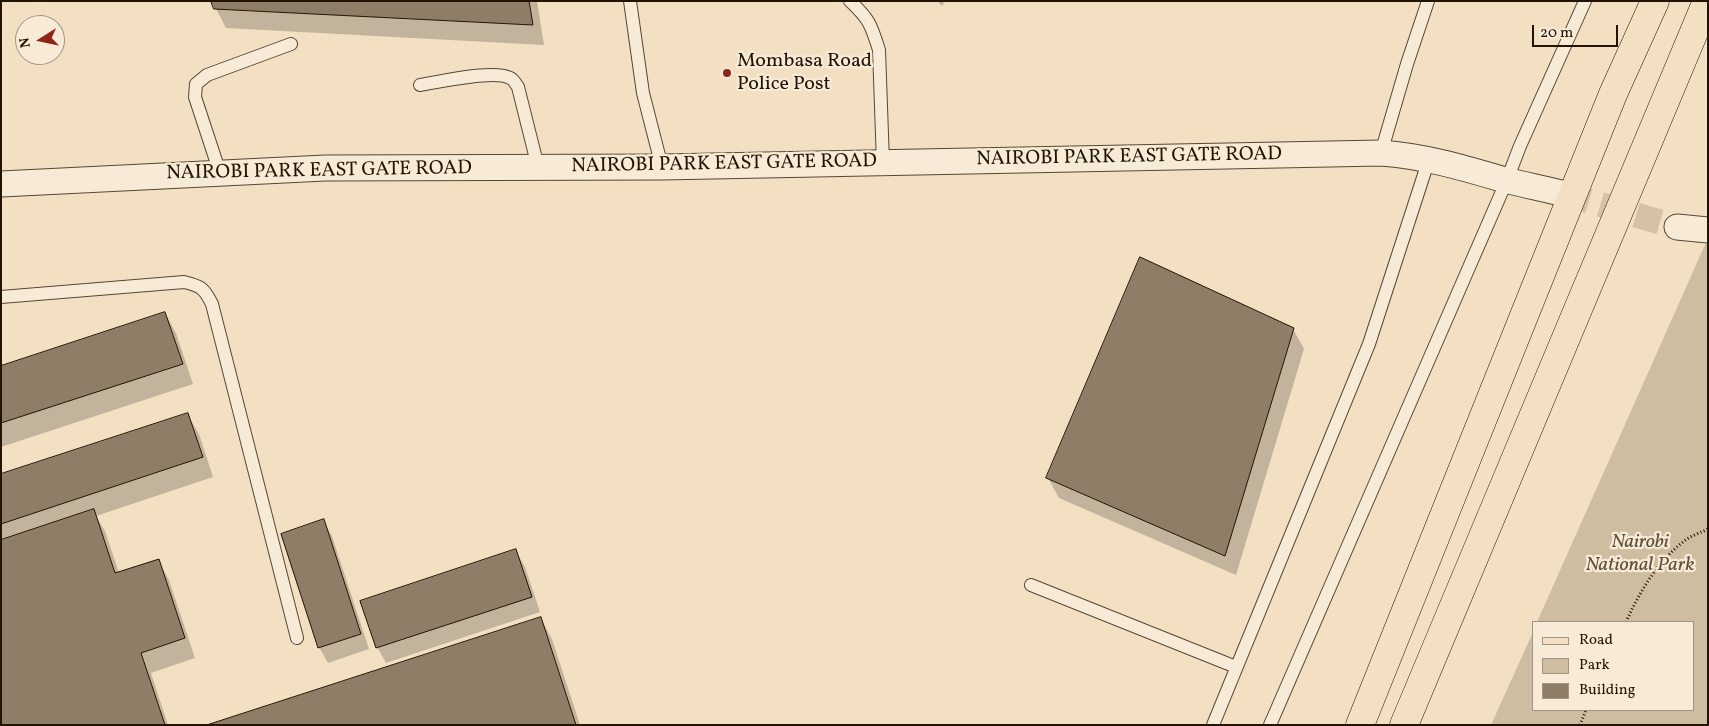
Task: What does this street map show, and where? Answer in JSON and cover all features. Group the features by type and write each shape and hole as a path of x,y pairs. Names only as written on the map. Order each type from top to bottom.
{"main road":[{"path":"1360,725 1614,94 1655,1"},
{"path":"1404,725 1706,1"}],"street":[{"name":"NAIROBI PARK EAST GATE ROAD","path":"1,184 324,168 662,167 1381,153 1400,154 1438,161 1564,194"},
{"path":"1677,227 1708,230"}],"lane":[{"path":"630,1 643,93 662,167"},
{"path":"850,1 866,17 874,32 878,50 883,163"},
{"path":"1381,153 1428,1"},
{"path":"1270,725 1507,180 1520,146 1585,1"},
{"path":"220,173 195,97 196,84 207,75 291,44"},
{"path":"420,85 500,74 512,78 518,87 538,167"},
{"path":"1213,725 1369,344 1438,161"},
{"path":"1,297 184,282 199,286 206,292 212,304 296,638"},
{"path":"1031,585 1236,668"}],"path":[{"path":"1627,621 1652,575 1668,555 1684,540 1708,530"},
{"path":"1580,725 1586,711"}],"green space":[{"name":"Nairobi National Park","path":"1708,238 1708,725 1491,725 1532,634 1532,711 1694,711 1694,621 1537,621"}],"building":[{"path":"211,1 529,1 533,25 214,9"},
{"path":"1140,257 1294,328 1225,556 1046,478"},
{"path":"165,312 183,364 1,423 1,366"},
{"path":"188,413 203,457 1,524 1,474"},
{"path":"94,509 115,573 159,559 185,638 141,653 165,725 1,725 1,540"},
{"path":"324,519 361,634 318,648 281,534"},
{"path":"516,549 532,597 376,648 360,601"},
{"path":"541,617 576,725 207,725"}],"tunnel":[{"path":"1565,194 1677,227"}],"place":[{"name":"Mombasa Road Police Post","path":"727,73"}]}
